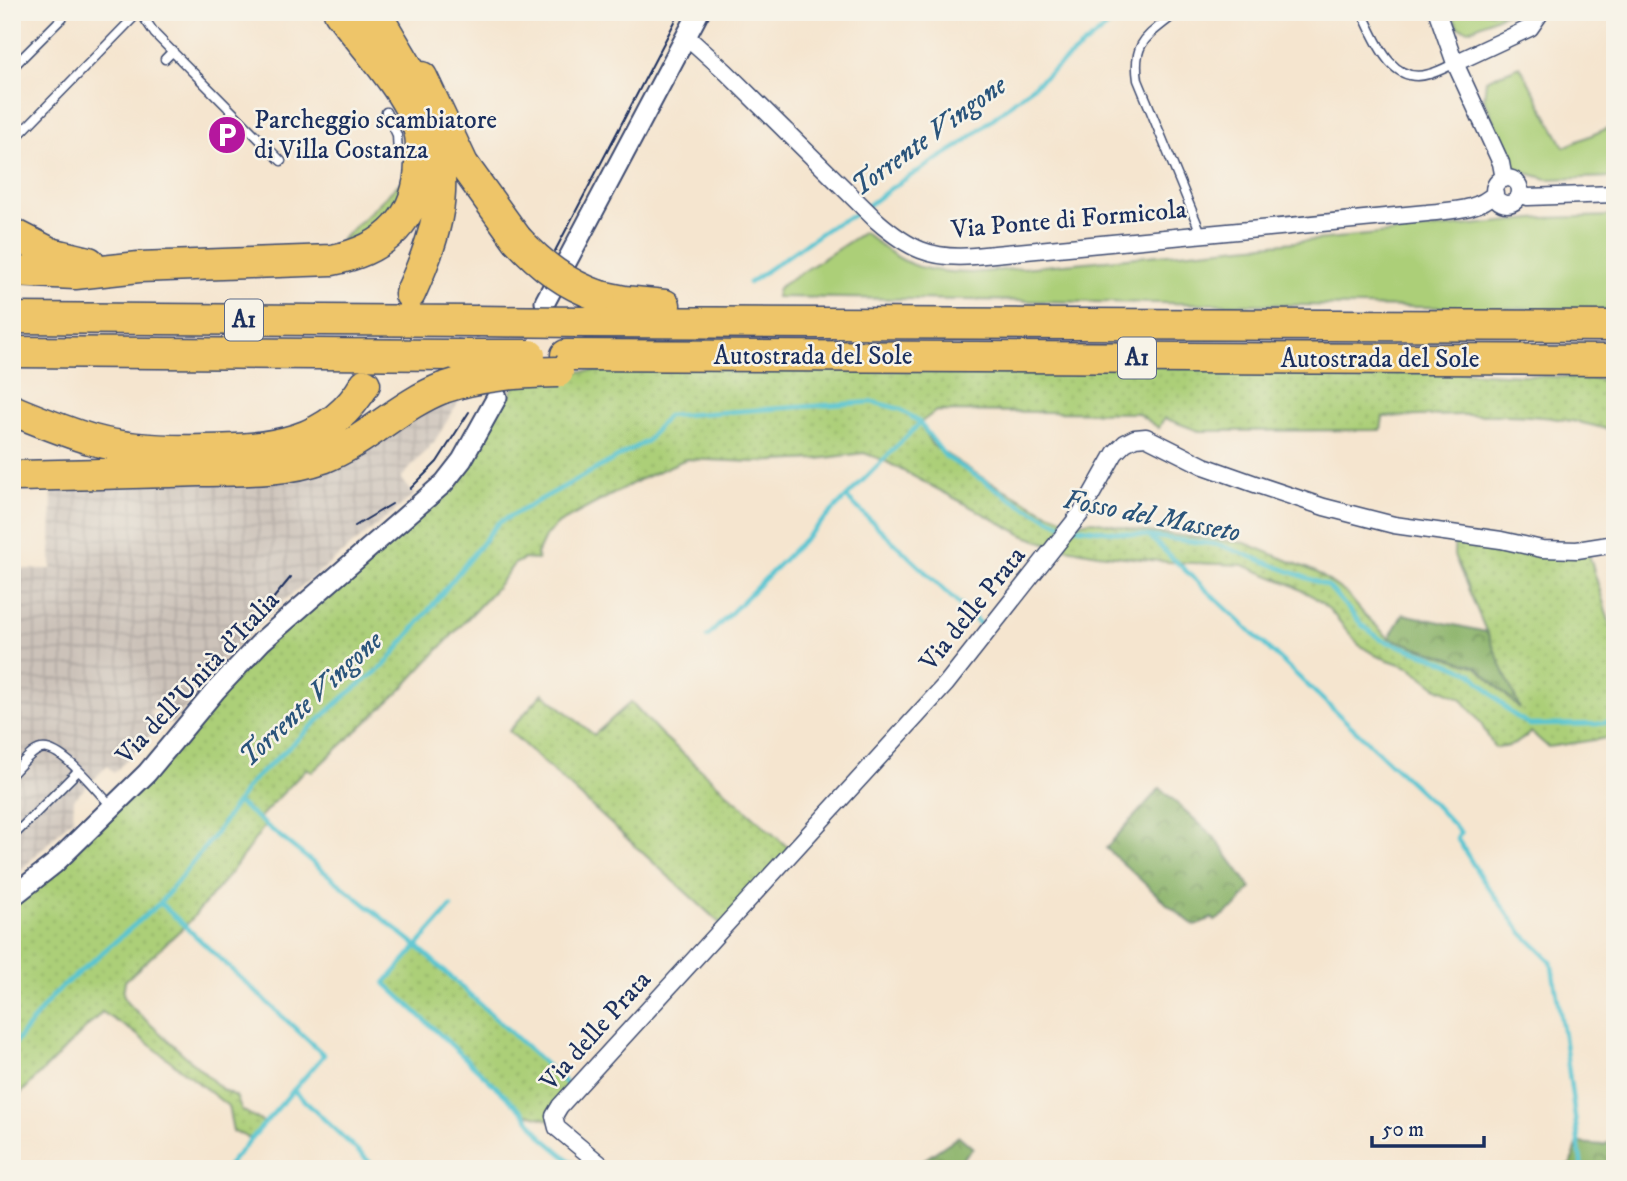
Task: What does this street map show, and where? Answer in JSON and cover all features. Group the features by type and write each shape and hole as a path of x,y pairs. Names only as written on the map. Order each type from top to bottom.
{"highway":[{"path":"12,271 75,274 139,267 332,260 370,248 383,240 403,220 417,191 419,131 390,78 339,12"},
{"path":"375,12 425,81 463,164 517,239 552,273 600,296 648,304 750,308 856,323"},
{"path":"375,12 419,86 440,167 440,200 436,229 410,294"},
{"path":"12,233 67,258 139,267"},
{"name":"Autostrada del Sole","path":"12,318 1615,326"},
{"name":"A1","path":"12,352 457,355 562,363"},
{"name":"Autostrada del Sole","path":"562,363 603,371 659,355 1615,360"},
{"path":"12,476 253,469 299,464 349,445 415,400 443,388 474,379 562,363"},
{"path":"12,410 95,440 139,449 184,451 264,448 299,439 327,424 352,402 365,384"}],"street":[{"path":"567,261 699,12"},
{"path":"1437,12 1455,63 1501,163 1504,179"},
{"path":"1455,63 1531,28 1541,12"},
{"name":"Via Ponte di Formicola","path":"686,36 877,221 900,240 935,256 956,257 1451,210 1472,207 1487,201 1495,193 1499,201 1506,204 1515,202 1520,194 1528,197 1615,194"},
{"path":"1495,193 1496,185 1510,178 1517,183 1520,194"},
{"name":"Via dell'Unità d'Italia","path":"12,898 54,864 156,762 216,690 262,641 444,483 462,460 497,397"},
{"name":"Via delle Prata","path":"606,1169 557,1128 554,1116 560,1106 946,684 1081,513 1115,453 1125,443 1146,437 1203,466 1324,507 1394,525 1502,540 1542,549 1577,550 1615,544"}],"lane":[{"path":"12,68 68,12"},
{"path":"12,142 140,12 155,34 281,161"},
{"path":"1177,12 1141,44 1135,60 1138,80 1201,233"},
{"path":"1362,12 1382,54 1401,71 1417,76 1428,75 1455,63"},
{"path":"165,60 173,51"},
{"path":"386,112 397,135 398,155"},
{"path":"12,774 36,751 45,748 59,753 112,807"},
{"path":"12,837 78,771"}],"shaded area":[{"path":"463,395 434,442 401,478 414,495 281,603 222,661 172,725 155,708 150,712 161,724 114,773 107,766 74,799 73,818 12,879 12,569 51,569 52,487 407,419"}],"green space":[{"path":"1451,12 1508,12 1469,30 1458,27"},
{"path":"1520,66 1564,147 1615,125 1615,177 1547,179 1513,166 1484,99 1486,80"},
{"path":"404,179 395,203 380,221 361,234 338,243"},
{"path":"1615,216 1615,310 776,297 778,288 864,232 891,253 914,265 939,271 972,273 1544,218"},
{"path":"659,355 1223,359 1615,380 1615,432 1559,419 1500,415 1383,417 1381,430 1199,431 1164,418 1159,428 1137,413 936,411 920,423 932,445 988,481 1044,511 1074,523 1094,521 1147,532 1245,543 1316,572 1347,594 1389,638 1477,667 1518,707 1454,555 1455,535 1587,548 1615,641 1615,737 1548,747 1531,732 1514,744 1494,747 1480,722 1461,698 1437,688 1411,668 1377,656 1359,645 1330,610 1314,597 1243,565 1168,562 1055,546 1025,536 883,460 864,453 817,459 754,462 686,459 639,480 559,523 546,535 537,554 538,560 524,559 514,564 496,588 399,692 312,772 307,768 259,818 266,824 229,875 189,922 125,981 123,994 127,1003 223,1090 236,1096 242,1110 265,1123 251,1139 233,1131 228,1106 132,1031 102,1012 12,1102 12,897 216,690 429,498 497,397 509,396 522,372 603,371"},
{"path":"1403,614 1487,632 1520,709 1477,667 1389,638"},
{"path":"543,693 594,735 631,702 661,734 792,851 723,926 509,731"},
{"path":"1160,788 1214,837 1251,888 1236,907 1215,921 1212,918 1195,926 1106,848"},
{"path":"417,946 573,1091 554,1121 524,1113 386,983"},
{"path":"959,1136 973,1148 952,1169 910,1169"},
{"path":"1615,1140 1615,1157 1612,1158 1611,1169 1540,1169 1570,1165 1578,1143 1603,1145"}],"waterway":[{"name":"Torrente Vingone","path":"749,283 831,226 858,213 894,186 959,146 1125,12"},
{"name":"Torrente Vingone","path":"12,1047 54,994 160,903 213,837 251,782 345,696 384,666 498,523 647,441 667,416 873,402 900,409 919,422 945,456 1023,506 1065,526"},
{"path":"707,637 920,423"},
{"path":"846,497 980,624"},
{"name":"Fosso del Masseto","path":"1074,527 1220,545 1328,586 1363,626 1382,640 1471,673 1511,713 1530,725 1597,724 1615,721"},
{"path":"1151,538 1436,806 1461,833 1457,838 1482,879 1523,934 1551,961 1582,1169"},
{"path":"237,802 417,946 568,1085"},
{"path":"160,903 324,1055 225,1169"},
{"path":"451,907 385,983 524,1113 542,1137 580,1169"},
{"path":"293,1090 377,1169"}],"tram line":[{"path":"555,251 680,12"},
{"path":"410,489 437,462 469,412"},
{"path":"355,526 392,504"},
{"path":"263,611 291,577"}],"place":[{"name":"Parcheggio scambiatore di Villa Costanza","path":"227,135"}]}
